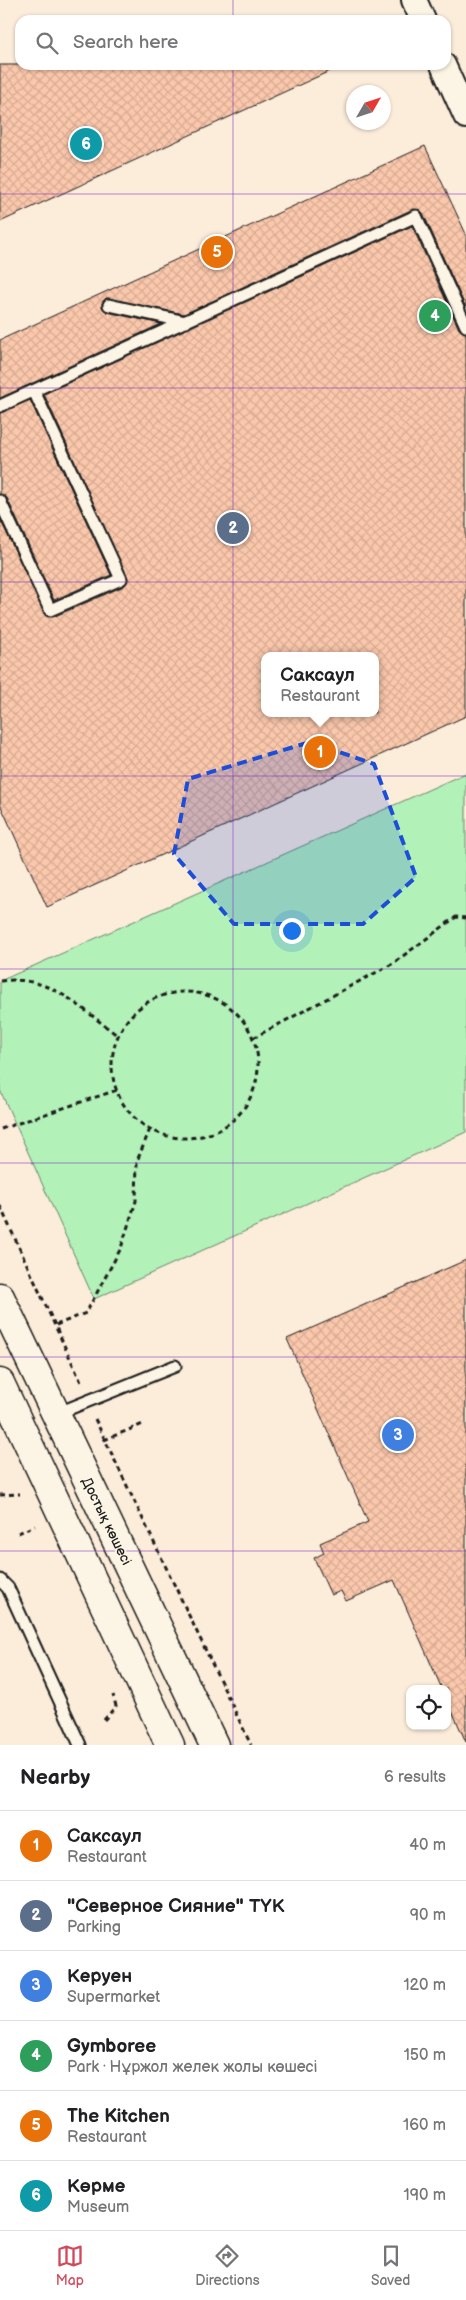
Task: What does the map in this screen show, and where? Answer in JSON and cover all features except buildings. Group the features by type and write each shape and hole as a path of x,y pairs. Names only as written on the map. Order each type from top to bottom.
{"street":[{"path":"414,0 421,15"},
{"path":"445,70 466,116"},
{"name":"Достық көшесі","path":"0,1297 214,1745"},
{"path":"0,1383 11,1432 170,1745"},
{"path":"11,1432 56,1414"}],"lane":[{"path":"0,406 416,216 466,326"},
{"path":"109,305 186,322"},
{"path":"0,501 50,610 121,579 34,391"},
{"path":"56,1414 87,1399 175,1366"},
{"path":"0,1580 8,1588 80,1745"}],"path":[{"path":"252,1038 392,964 456,917 466,918"},
{"path":"0,981 18,979 45,984 117,1035"},
{"path":"170,992 194,992 216,998 236,1012 250,1030 252,1038 257,1052 258,1074 251,1096 239,1115 220,1129 200,1137 177,1138 150,1129 136,1120 121,1102 113,1081 111,1058 117,1035 130,1015 148,1000 170,992"},
{"path":"1,1129 117,1090"},
{"path":"56,1325 86,1313 121,1248 136,1201 137,1161 150,1129"},
{"path":"0,1206 56,1325 104,1440 251,1745"},
{"path":"104,1440 143,1424"}],"highlighted area":[{"path":"310,742 374,764 416,877 363,924 234,924 174,854 188,779"}],"green space":[{"path":"466,773 466,1132 94,1299 0,1090 0,981"}],"place":[{"name":"Көрме","path":"86,144"},
{"name":"The Kitchen","path":"217,252"},
{"name":"Gymboree","path":"435,316"},
{"name":"\"Северное Cияние\" ТҮК","path":"233,528"},
{"name":"Саксаул","path":"320,752"},
{"name":"Керуен","path":"398,1435"}]}
